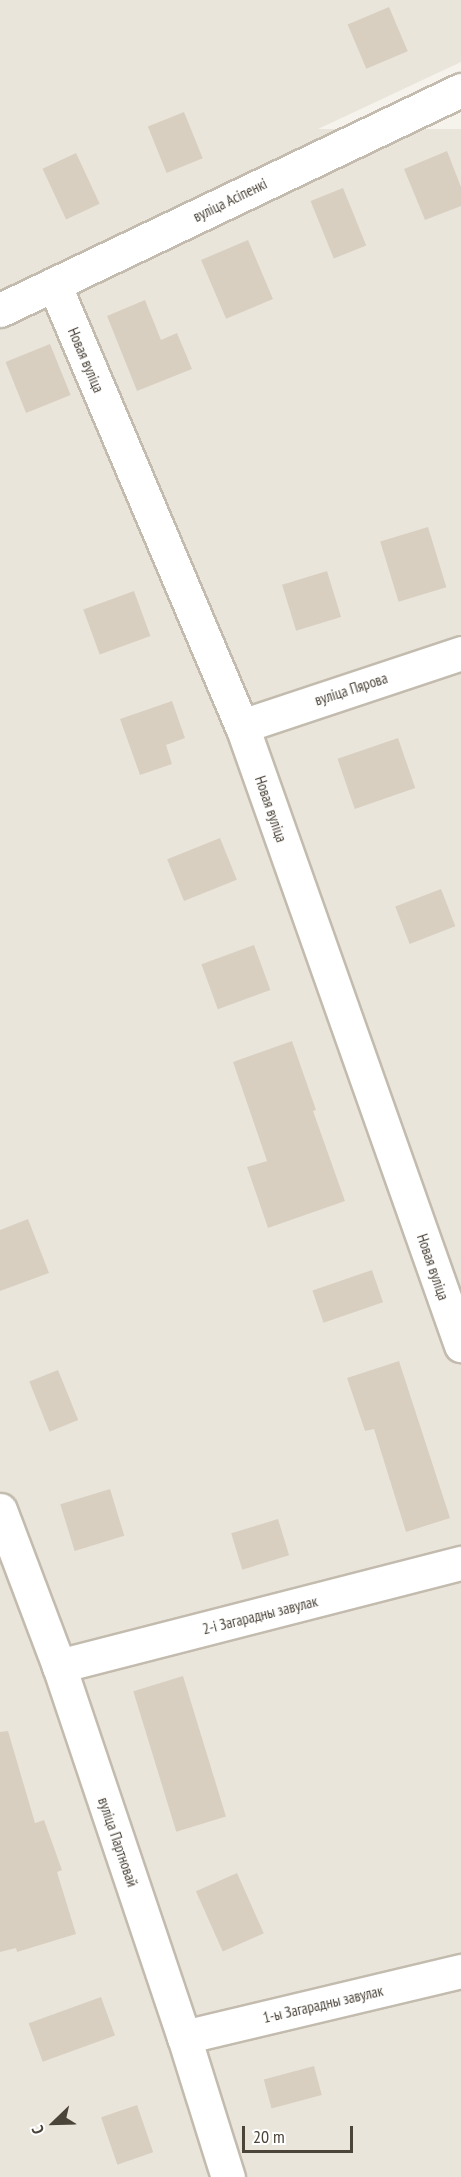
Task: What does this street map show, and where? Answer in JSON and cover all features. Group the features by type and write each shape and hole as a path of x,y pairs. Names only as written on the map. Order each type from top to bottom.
{"street":[{"name":"вуліца Асіпенкі","path":"0,310 461,90"},
{"name":"Новая вуліца","path":"54,284 242,726 461,1345"},
{"name":"вуліца Пярова","path":"242,726 461,653"},
{"name":"вуліца Партновай","path":"0,1510 59,1666 184,2037 228,2177"},
{"name":"2-і Загарадны завулак","path":"59,1666 461,1563"},
{"name":"1-ы Загарадны завулак","path":"184,2037 461,1971"}],"shaded area":[{"path":"0,0 461,0 461,62 0,278"},
{"path":"0,129 461,129 461,2177 0,2177"}],"building":[{"path":"389,7 408,51 366,69 348,25"},
{"path":"184,112 203,158 167,173 148,127"},
{"path":"447,151 461,187 461,206 425,220 404,169"},
{"path":"76,153 100,204 66,219 42,169"},
{"path":"343,188 366,245 334,259 311,201"},
{"path":"248,240 273,299 226,319 201,260"},
{"path":"145,300 161,340 177,333 192,369 137,391 107,316"},
{"path":"50,344 71,395 26,413 5,362"},
{"path":"428,527 446,587 399,602 380,542"},
{"path":"327,571 341,617 296,631 282,585"},
{"path":"134,591 150,636 100,655 83,609"},
{"path":"172,701 185,738 166,745 172,764 140,775 120,719"},
{"path":"398,738 415,788 355,809 337,759"},
{"path":"220,838 237,880 184,901 167,859"},
{"path":"441,889 455,926 410,944 395,907"},
{"path":"254,945 270,990 218,1009 201,964"},
{"path":"292,1041 316,1110 313,1111 345,1201 268,1228 247,1167 267,1161 233,1062"},
{"path":"28,1219 49,1273 0,1291 0,1230"},
{"path":"372,1270 383,1302 324,1323 312,1291"},
{"path":"399,1361 450,1518 406,1532 374,1429 365,1431 347,1378"},
{"path":"58,1370 78,1420 49,1432 29,1382"},
{"path":"110,1489 124,1536 75,1551 60,1504"},
{"path":"278,1519 289,1555 242,1570 231,1533"},
{"path":"183,1676 226,1817 176,1832 133,1691"},
{"path":"8,1731 35,1823 44,1820 62,1870 57,1872 76,1934 17,1952 16,1948 0,1952 0,1732"},
{"path":"237,1873 264,1933 223,1952 196,1891"},
{"path":"101,1997 115,2036 43,2062 29,2023"},
{"path":"314,2066 322,2095 272,2108 264,2079"},
{"path":"137,2105 153,2152 117,2165 101,2117"}]}
